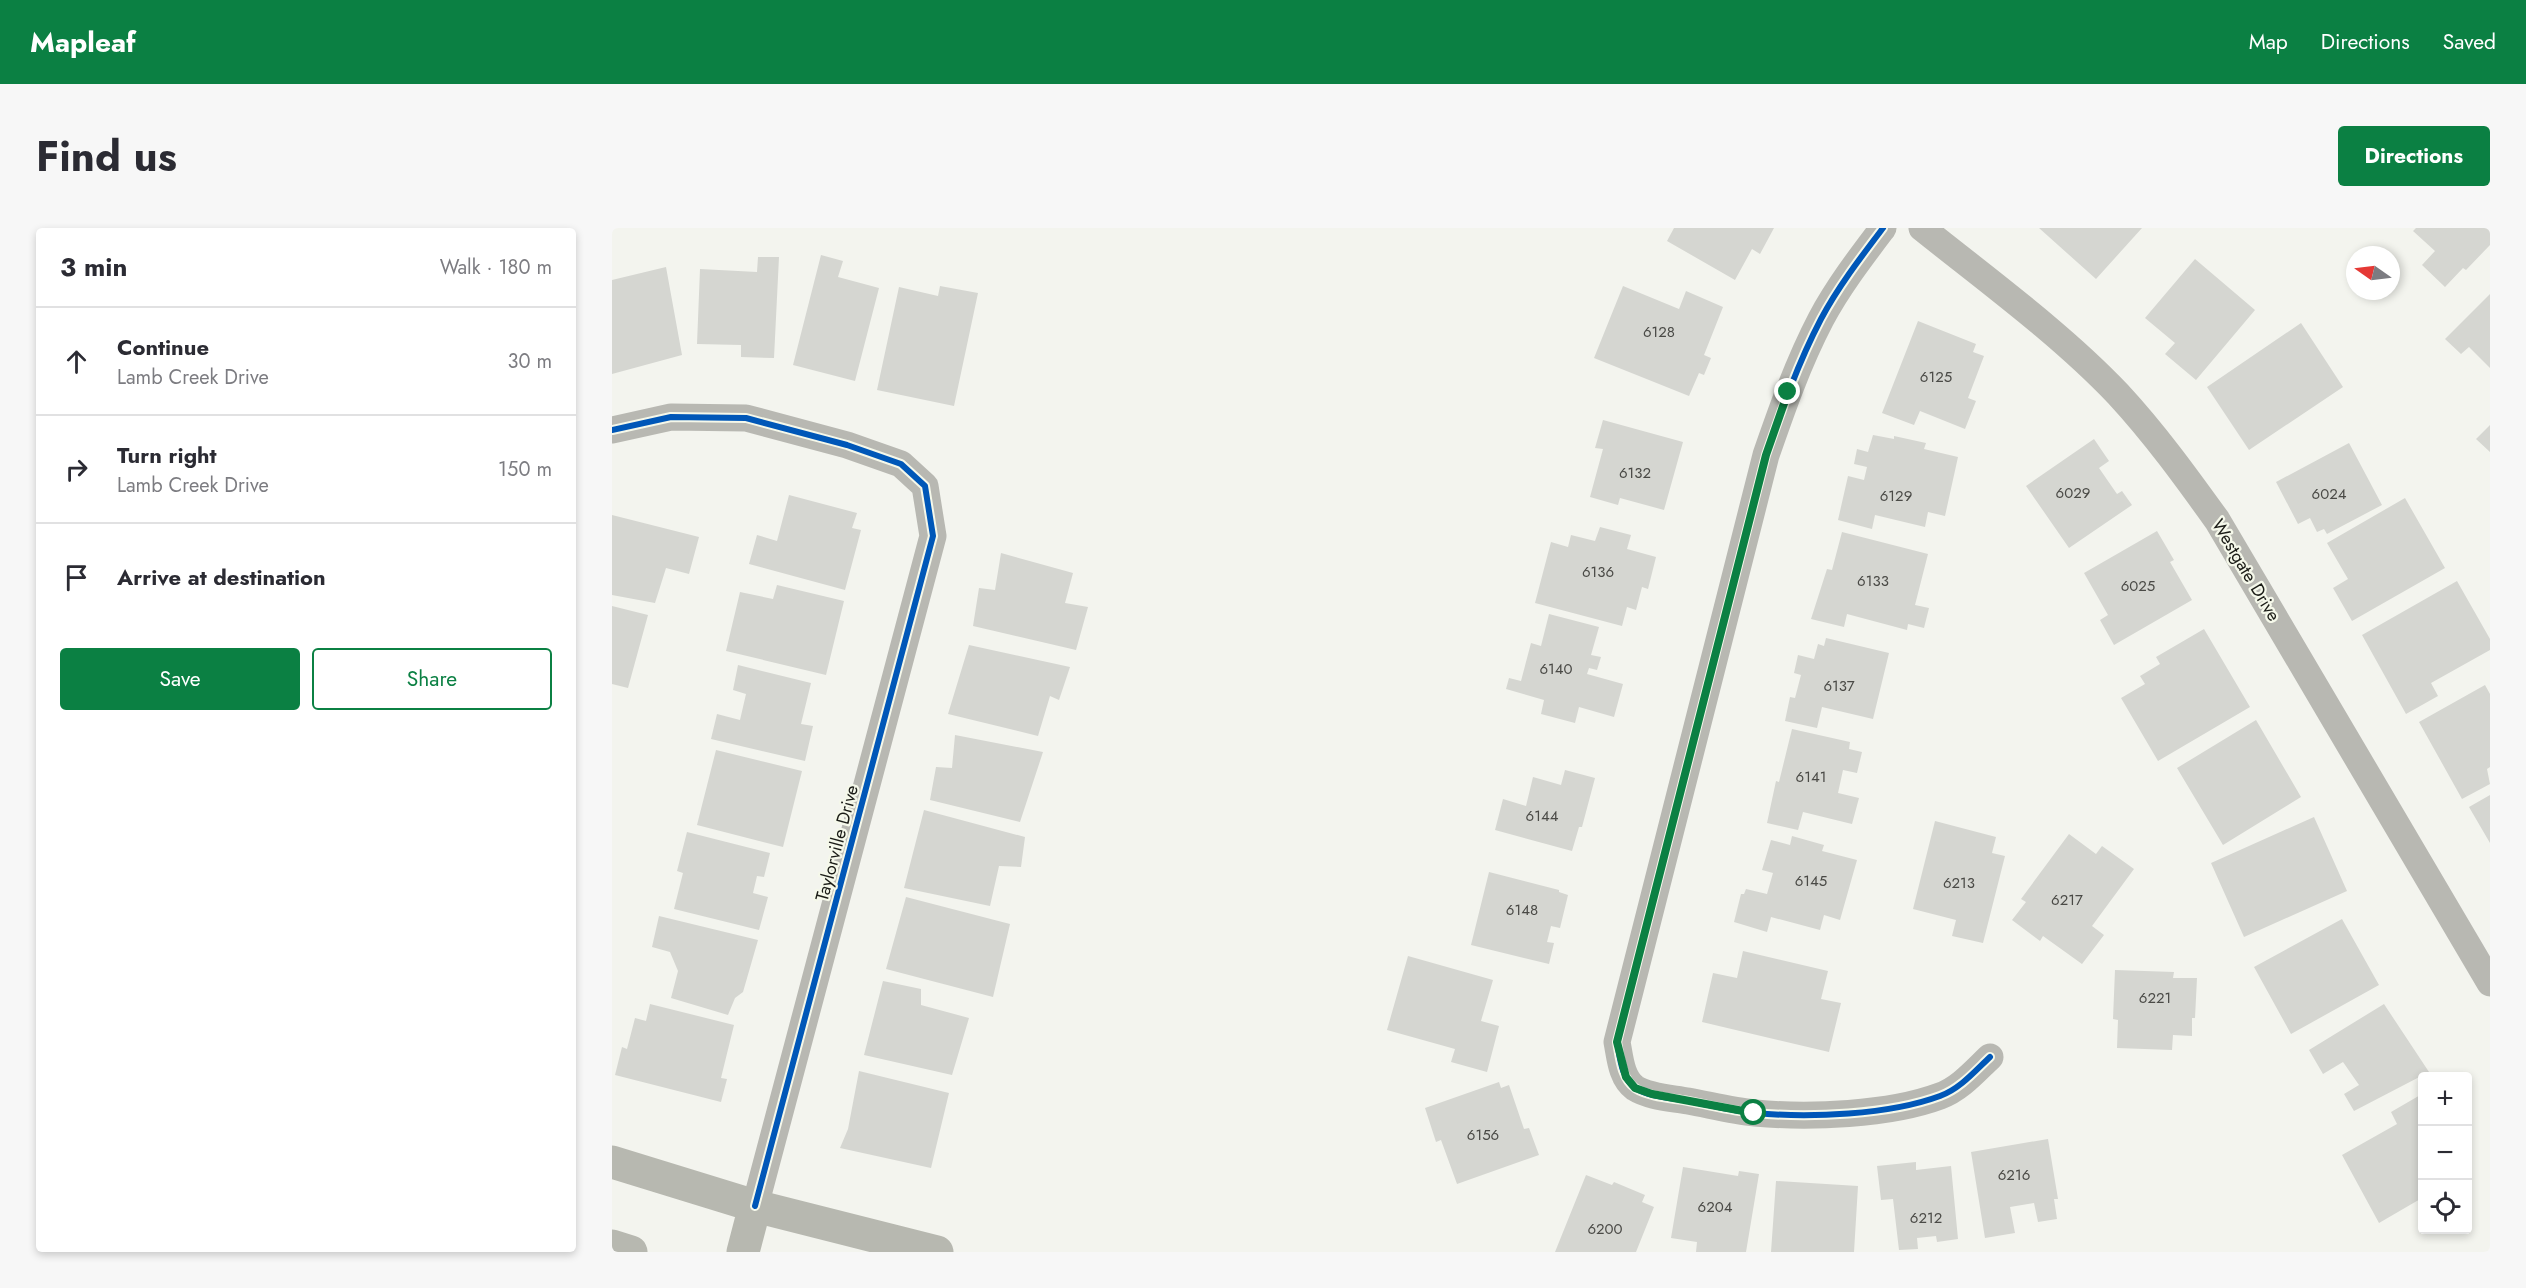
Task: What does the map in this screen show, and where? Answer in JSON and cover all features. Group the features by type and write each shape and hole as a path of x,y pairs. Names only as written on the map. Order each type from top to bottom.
{"main road":[{"path":"612,1162 755,1206 937,1252"},
{"path":"742,1252 755,1206"},
{"path":"612,1246 631,1252"}],"street":[{"path":"1883,228 1857,261 1821,318 1788,392 1766,455 1617,1042 1626,1077 1635,1088 1652,1094 1754,1113 1805,1115 1858,1112 1917,1103 1943,1096 1963,1082 1990,1057"},
{"name":"Westgate Drive","path":"1922,228 2071,351 2117,393 2168,452 2217,520 2489,986"},
{"name":"Taylorville Drive","path":"612,430 671,417 746,418 847,445 901,464 925,486 933,536 755,1206"}],"building":[{"path":"1674,228 1774,228 1760,254 1752,249 1735,280 1667,241"},
{"path":"2039,228 2142,228 2096,279"},
{"path":"2416,228 2490,228 2490,245 2466,270 2463,268 2445,287 2422,265 2435,251 2413,231"},
{"path":"821,255 843,261 838,277 879,288 855,381 793,365"},
{"path":"758,257 779,257 774,358 741,357 741,345 697,344 700,269 757,272"},
{"path":"2195,259 2255,310 2196,380 2165,354 2175,343 2145,318"},
{"path":"666,267 682,355 612,374 612,280"},
{"path":"940,286 978,293 954,406 877,390 899,287 938,296"},
{"path":"1623,286 1679,309 1686,291 1723,307 1704,355 1711,358 1704,375 1699,373 1689,396 1594,358"},
{"path":"2490,294 2490,368 2469,347 2461,354 2445,339"},
{"path":"1918,321 1976,344 1973,352 1984,356 1968,398 1976,401 1965,429 1920,411 1914,425 1882,413"},
{"path":"2301,323 2343,387 2249,450 2207,387"},
{"path":"1603,420 1683,442 1664,510 1620,498 1618,505 1590,497 1603,449 1595,448"},
{"path":"2490,425 2490,452 2476,439"},
{"path":"1873,435 1894,439 1894,436 1926,443 1924,449 1958,457 1945,516 1928,512 1925,527 1875,515 1872,529 1838,520 1848,476 1864,480 1867,467 1854,464 1857,449 1868,452"},
{"path":"2094,439 2109,461 2099,468 2117,494 2122,491 2132,505 2069,548 2026,486"},
{"path":"2349,443 2382,505 2327,534 2324,529 2317,532 2310,518 2298,524 2276,482"},
{"path":"789,495 857,513 852,528 861,530 845,590 749,564 757,535 777,541"},
{"path":"2405,498 2445,568 2352,621 2333,588 2348,579 2327,543"},
{"path":"612,515 699,537 689,574 666,568 655,603 612,595"},
{"path":"1600,527 1631,535 1627,549 1656,557 1648,589 1642,587 1636,610 1627,607 1622,626 1535,603 1551,542 1568,547 1571,535 1595,541"},
{"path":"2157,531 2174,560 2170,562 2192,600 2114,645 2100,620 2108,615 2084,573"},
{"path":"1842,532 1928,554 1915,605 1929,608 1924,628 1908,624 1907,630 1847,614 1844,627 1811,619 1827,569 1832,570"},
{"path":"1001,553 1073,573 1065,603 1088,607 1076,650 973,626 979,588 995,590"},
{"path":"2457,581 2490,639 2490,650 2431,683 2438,696 2406,714 2362,635"},
{"path":"777,585 844,601 826,675 726,651 740,592 773,599"},
{"path":"612,606 648,615 628,688 612,684"},
{"path":"1549,614 1599,627 1591,655 1601,657 1597,670 1589,668 1587,674 1623,684 1614,717 1579,707 1575,723 1541,714 1544,700 1506,689 1509,678 1521,681 1531,643 1541,646"},
{"path":"2204,629 2250,707 2158,761 2121,698 2145,684 2140,676 2160,664 2156,657"},
{"path":"1826,638 1889,653 1873,719 1822,707 1817,728 1785,721 1790,697 1795,698 1801,675 1794,673 1798,655 1814,659 1818,644 1824,646"},
{"path":"969,645 1070,667 1059,700 1050,696 1038,736 948,714"},
{"path":"738,665 811,683 801,724 813,726 805,761 711,739 717,714 740,720 746,694 733,690"},
{"path":"2485,685 2490,694 2490,767 2487,769 2490,784 2462,799 2419,722"},
{"path":"2256,720 2301,797 2223,845 2177,768"},
{"path":"1792,729 1850,742 1849,749 1862,752 1857,773 1843,770 1838,793 1859,798 1852,824 1803,812 1798,830 1767,823 1776,781 1779,782"},
{"path":"955,735 1043,752 1020,822 930,800 936,767 952,768"},
{"path":"716,750 802,771 783,847 697,825"},
{"path":"1565,770 1595,778 1582,827 1579,827 1572,851 1495,830 1503,799 1526,806 1533,777 1561,785"},
{"path":"2490,795 2490,843 2469,807"},
{"path":"924,810 1025,837 1021,867 999,866 990,906 904,888"},
{"path":"2314,817 2347,891 2244,937 2211,863"},
{"path":"1935,821 1996,837 1992,853 2005,856 1983,943 1952,936 1956,920 1913,909"},
{"path":"687,832 770,853 764,877 757,876 753,893 768,897 759,930 674,909 683,873 677,871"},
{"path":"2069,834 2096,854 2102,846 2134,869 2092,926 2104,935 2082,964 2043,936 2040,941 2012,920 2026,902 2021,899"},
{"path":"1792,836 1824,845 1822,851 1857,860 1840,920 1824,915 1820,930 1771,917 1767,932 1734,922 1741,894 1744,894 1746,889 1767,894 1773,873 1762,870 1771,840 1790,845"},
{"path":"1489,872 1559,890 1568,895 1560,928 1551,926 1547,942 1554,943 1549,964 1471,945"},
{"path":"906,897 1010,924 993,997 886,969"},
{"path":"659,916 758,940 743,992 735,998 728,1015 671,998 678,971 670,952 652,947"},
{"path":"2342,919 2379,985 2291,1034 2254,967"},
{"path":"1743,951 1828,971 1821,999 1841,1003 1829,1052 1702,1022 1713,973 1737,978"},
{"path":"1408,956 1493,980 1481,1021 1499,1026 1487,1072 1451,1062 1455,1049 1387,1030"},
{"path":"2115,970 2174,972 2173,978 2197,978 2192,1036 2173,1035 2172,1050 2117,1048 2118,1020 2113,1019"},
{"path":"883,981 921,989 921,1005 969,1018 952,1075 864,1055"},
{"path":"650,1004 734,1025 721,1078 727,1079 721,1102 615,1075 622,1047 627,1049 635,1018 646,1021"},
{"path":"2384,1004 2429,1072 2418,1072 2418,1078 2354,1111 2344,1094 2359,1085 2343,1062 2323,1074 2309,1050"},
{"path":"859,1071 949,1093 931,1168 840,1148 848,1129"},
{"path":"1499,1082 1501,1088 1509,1085 1524,1129 1529,1128 1539,1155 1457,1184 1441,1140 1436,1142 1425,1108"},
{"path":"2418,1096 2418,1200 2379,1223 2342,1155 2397,1124 2391,1112"},
{"path":"2048,1139 2058,1199 2054,1199 2057,1219 2038,1222 2034,1203 2010,1207 2015,1233 1985,1238 1971,1152"},
{"path":"1916,1162 1916,1170 1951,1166 1958,1239 1937,1242 1936,1236 1917,1238 1918,1249 1899,1250 1893,1199 1881,1200 1877,1166"},
{"path":"1683,1167 1738,1176 1739,1171 1759,1174 1746,1252 1696,1252 1697,1242 1671,1238"},
{"path":"1586,1175 1612,1185 1614,1182 1645,1195 1642,1202 1654,1207 1636,1252 1555,1252"},
{"path":"1776,1181 1858,1186 1854,1252 1771,1252"}],"cycle path":[{"path":"1883,228 1842,284 1821,319 1784,403 1766,455 1617,1042 1624,1073 1630,1084 1641,1091 1661,1097 1738,1111 1800,1115 1873,1111 1940,1096 1967,1079 1990,1057"},
{"path":"612,430 671,417 746,418 847,445 901,464 925,486 933,536 755,1206"}],"route":[{"path":"1754,1113 1652,1094 1635,1088 1626,1077 1617,1042 1766,455 1788,392"}]}
